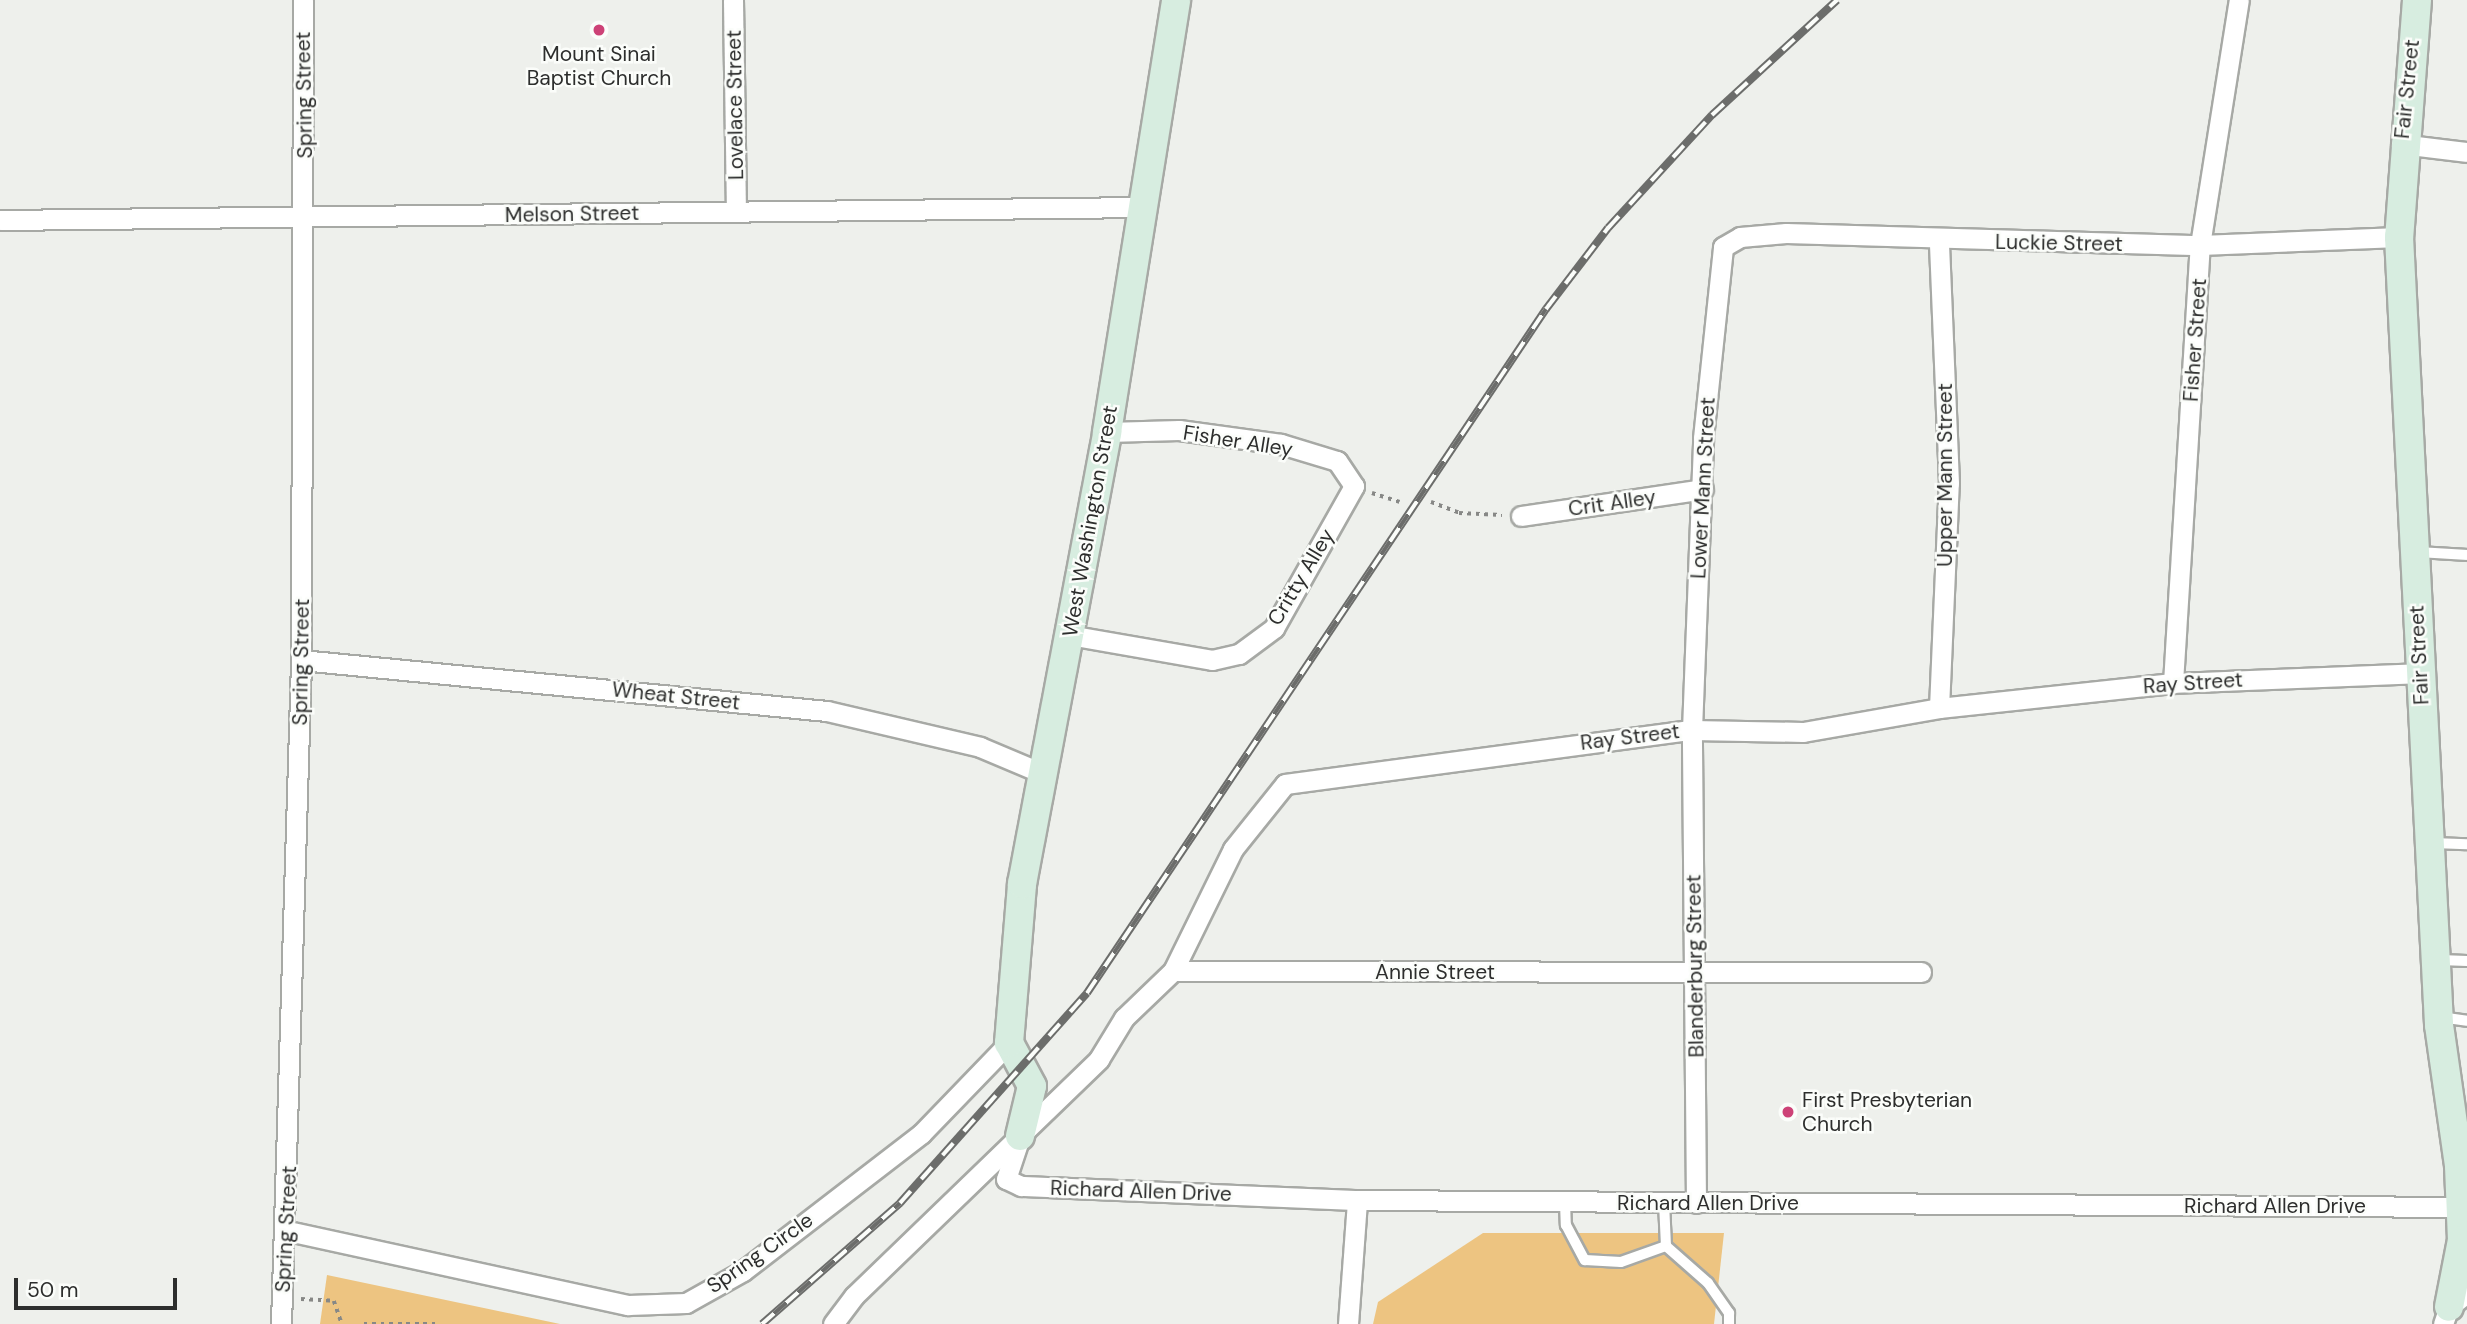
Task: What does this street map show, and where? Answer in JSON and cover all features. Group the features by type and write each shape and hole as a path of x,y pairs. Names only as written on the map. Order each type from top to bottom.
{"street":[{"name":"Spring Street","path":"281,1324 288,1231 301,660 306,220 303,0"},
{"name":"Lovelace Street","path":"733,0 736,210"},
{"name":"West Washington Street","path":"1009,1042 1022,884 1107,432 1176,0"},
{"name":"Fisher Street","path":"2173,683 2200,245 2239,0"},
{"name":"Fair Street","path":"2417,0 2401,144 2399,237 2435,960 2439,1016 2452,1079 2462,1240 2453,1308"},
{"path":"2401,144 2467,152"},
{"name":"Melson Street","path":"0,220 306,220 736,210 1144,208"},
{"name":"Luckie Street","path":"1723,247 1740,237 1786,233 1939,242 2200,245 2399,237"},
{"name":"Upper Mann Street","path":"1939,242 1949,483 1939,708"},
{"name":"Lower Mann Street","path":"1692,730 1703,489 1723,247"},
{"name":"Fisher Alley","path":"1107,432 1179,430 1281,444 1337,461 1353,486"},
{"name":"Critty Alley","path":"1069,635 1212,660 1239,654 1274,628 1353,486"},
{"name":"Crit Alley","path":"1521,516 1703,489"},
{"name":"Wheat Street","path":"301,660 827,711 980,747 1042,773"},
{"name":"Ray Street","path":"1020,1136 1099,1059 1124,1018 1173,971 1233,849 1285,784 1692,730 1803,732 1939,708 2173,683 2420,673"},
{"name":"Blanderburg Street","path":"1692,730 1696,1203"},
{"name":"Annie Street","path":"1173,971 1921,972"},
{"path":"833,1324 854,1296 1020,1136 1032,1086 1009,1042"},
{"name":"Spring Circle","path":"288,1231 628,1305 686,1303 743,1271 920,1134 1009,1042"},
{"name":"Richard Allen Drive","path":"1020,1136 1006,1179 1021,1186 1357,1200 2458,1207"},
{"path":"1348,1324 1357,1200"}],"lane":[{"path":"2414,552 2467,555"},
{"path":"2428,842 2467,844"},
{"path":"2435,960 2467,961"},
{"path":"2439,1016 2467,1021"},
{"path":"1565,1202 1566,1225 1585,1260 1621,1262 1666,1246"},
{"path":"1664,1202 1666,1246 1709,1283 1729,1313 1729,1324"}],"path":[{"path":"1353,486 1400,502"},
{"path":"1431,502 1459,513 1521,516"},
{"path":"282,1297 334,1301 342,1324"},
{"path":"364,1324 437,1324"}],"shaded area":[{"path":"1483,1233 1724,1233 1714,1324 1373,1324 1378,1302"},
{"path":"327,1275 560,1324 320,1324"}],"railway":[{"path":"762,1324 900,1203 1087,993 1546,309 1608,228 1712,115 1837,0"}],"place":[{"name":"Mount Sinai Baptist Church","path":"599,30"},
{"name":"First Presbyterian Church","path":"1788,1112"}]}
